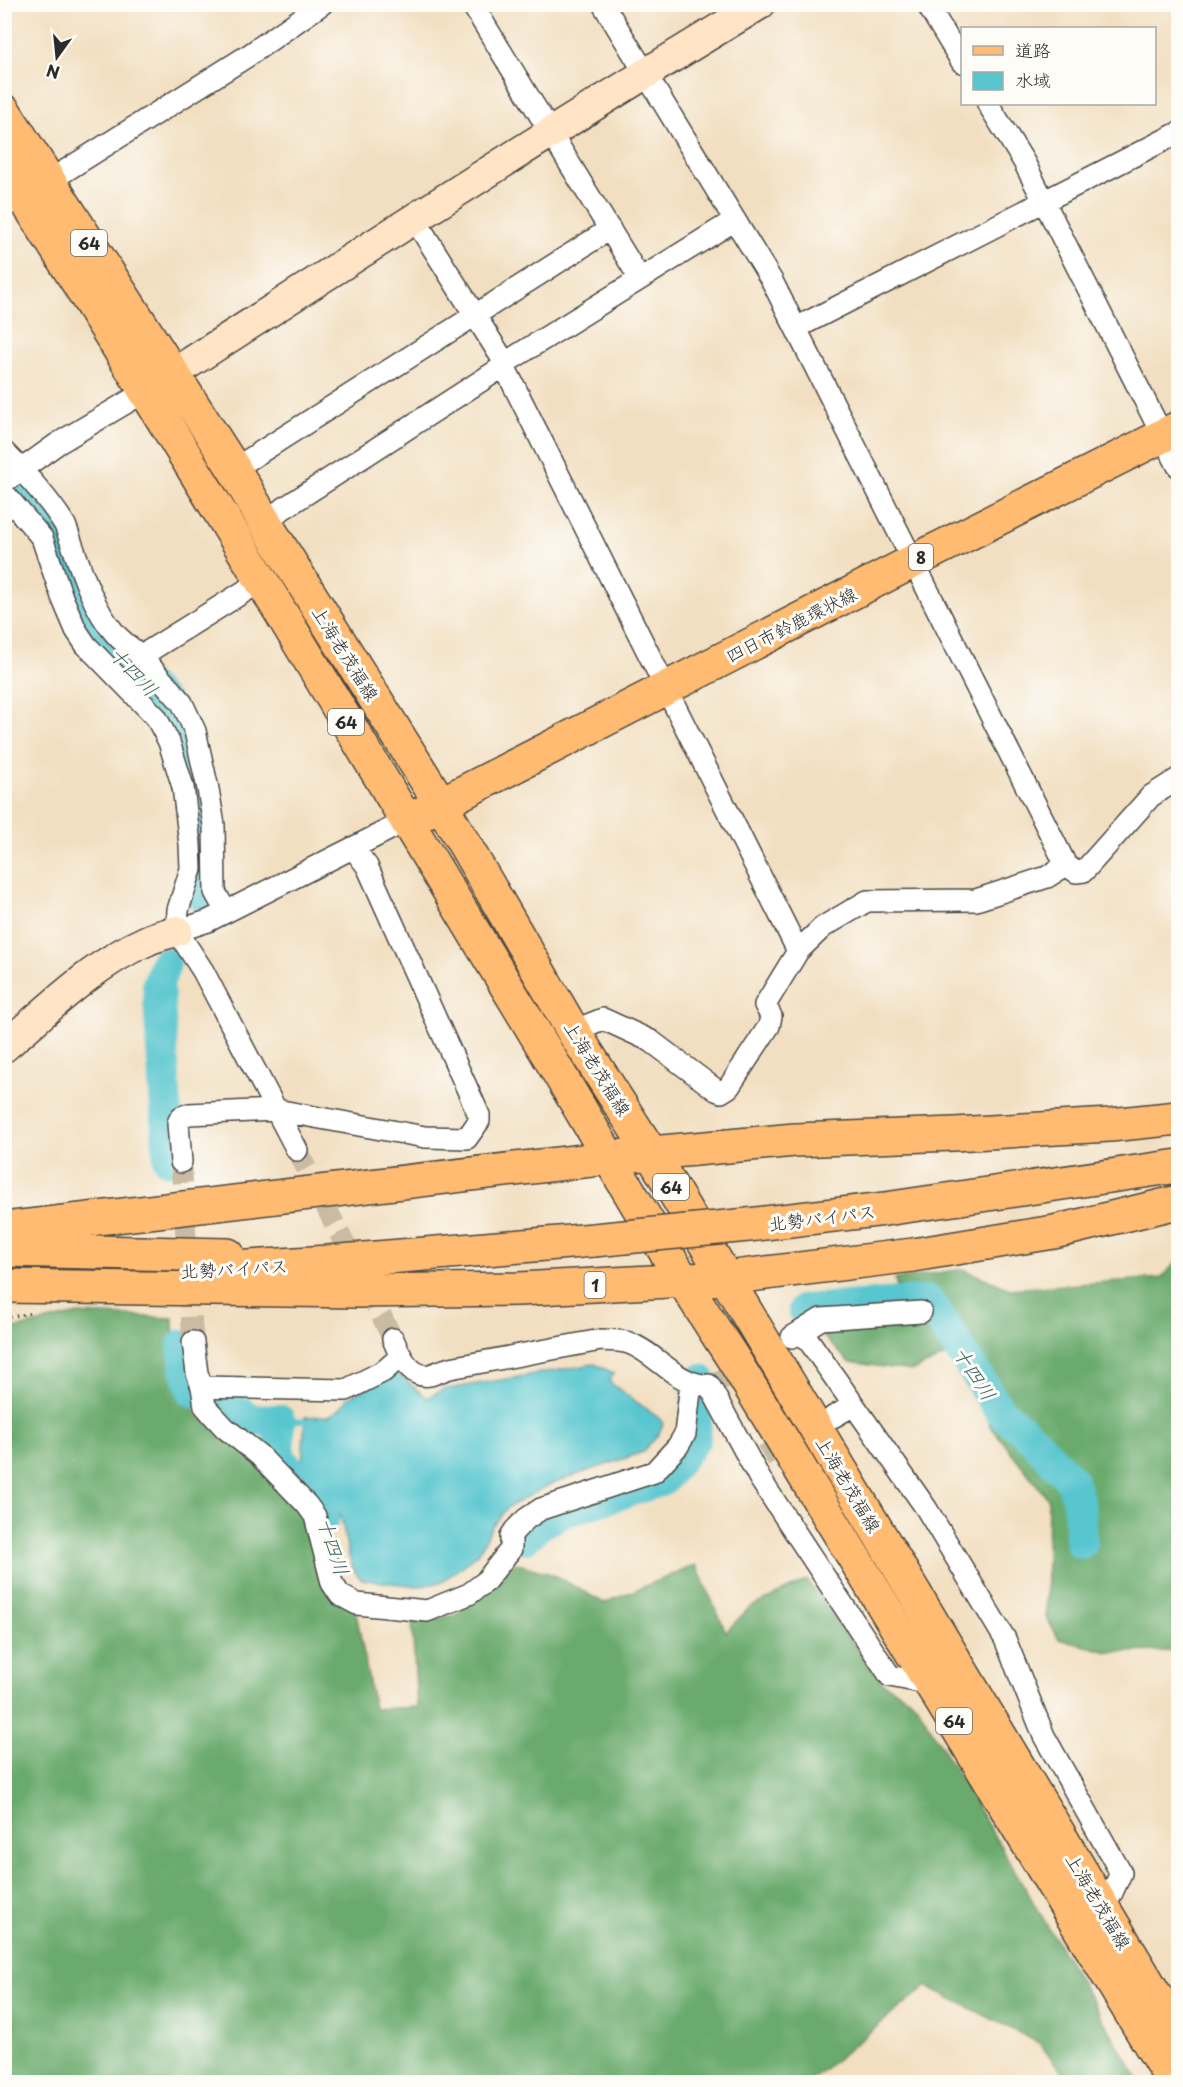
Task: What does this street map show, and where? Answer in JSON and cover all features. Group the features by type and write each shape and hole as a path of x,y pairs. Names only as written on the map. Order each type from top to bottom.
{"main road":[{"name":"上海老茂福線","path":"4,111 25,194 147,392 681,1280 734,1360 1173,2082"},
{"name":"上海老茂福線","path":"4,166 174,373 441,804 573,1031 651,1153 1179,2033"},
{"name":"四日市鈴鹿環状線","path":"406,821 1171,432"},
{"path":"4,1228 651,1153 795,1140 954,1134 1110,1125 1179,1118"},
{"name":"北勢バイパス","path":"4,1278 222,1269 594,1240 885,1209 1179,1166"},
{"name":"1","path":"4,1286 358,1291 519,1289 726,1278 913,1255 1054,1232 1179,1202"},
{"name":"北勢バイパス","path":"4,1250 191,1255 463,1252"}],"street":[{"path":"25,194 249,54 322,4"},
{"path":"472,4 640,279"},
{"path":"603,4 772,280 1066,866 1076,873 1084,871 1151,795 1179,779"},
{"path":"15,474 57,444 147,392 550,132 760,4"},
{"path":"927,4 961,59"},
{"path":"989,105 1024,162 1171,432 1179,466"},
{"path":"796,328 1043,200 1179,133"},
{"path":"414,218 504,365 798,951"},
{"path":"264,521 504,365 735,220"},
{"path":"234,469 610,229"},
{"path":"4,452 15,474 65,525 96,604 113,632 141,656 182,703 195,731 186,753 183,786 188,820 190,869 178,910 177,931 202,970 297,1150"},
{"path":"4,493 42,538 80,611 86,645 156,717 169,741 186,753 208,789 214,825 215,892 226,912"},
{"path":"141,656 261,581"},
{"path":"4,1047 88,976 117,956 147,940 208,921 406,821"},
{"path":"181,1162 178,1123 181,1117 189,1114 276,1110 425,1137 467,1138 479,1121 479,1115 367,866 353,848"},
{"path":"573,1031 603,1018 651,1041 721,1092 729,1087 769,1026 771,1016 765,1005 798,951 823,927 867,902 976,900 1047,877 1066,866"},
{"path":"921,1312 822,1319 797,1334 854,1405 926,1508 1005,1639 1044,1736 1121,1873 1104,1910"},
{"path":"202,1387 304,1391 346,1390 384,1371 397,1348 414,1371 428,1376 450,1368 601,1340 621,1341 636,1347 703,1384 758,1459 890,1676 931,1684"},
{"path":"193,1342 205,1406 225,1428 259,1455 315,1516 332,1583 340,1595 357,1604 422,1612 469,1594 485,1582 511,1549 511,1536 515,1530 541,1509 654,1472 678,1446 685,1434 703,1384"},
{"path":"833,1417 854,1405"}],"green space":[{"path":"1178,1260 1178,1651 1109,1652 1059,1639 1046,1617 1048,1499 989,1424 992,1412 971,1366 948,1355 912,1371 849,1362 804,1317 899,1295 895,1279 963,1269 1010,1289 1162,1278"},
{"path":"78,1314 173,1318 175,1367 197,1415 232,1438 254,1459 271,1484 297,1504 356,1612 374,1709 417,1707 412,1622 456,1615 516,1563 554,1575 604,1603 696,1565 726,1632 749,1608 807,1580 883,1683 915,1702 1140,2082 1070,2082 1039,2043 927,1986 808,2082 5,2082 4,1331"}],"water":[{"path":"594,1364 614,1373 609,1382 660,1419 663,1424 658,1435 643,1452 553,1483 508,1507 492,1526 481,1549 467,1563 442,1581 418,1586 364,1580 358,1575 350,1559 339,1512 327,1492 302,1463 305,1417 329,1416 340,1409 347,1398 396,1372 427,1398 442,1390"}],"waterway":[{"name":"十四川","path":"4,469 55,530 65,568 91,626 167,706 180,731 196,783 202,814 203,896"},
{"name":"十四川","path":"165,963 158,984 169,1160"},
{"name":"十四川","path":"804,1310 928,1301 1000,1411 1034,1440 1072,1481 1079,1503 1081,1543"},
{"name":"十四川","path":"183,1345 186,1369 193,1391 196,1392"},
{"name":"十四川","path":"525,1538 540,1524 563,1512 663,1480 695,1439 697,1394 700,1380"},
{"name":"十四川","path":"211,1397 225,1402 252,1420 279,1420 279,1457 322,1509 324,1517"},
{"path":"279,1420 305,1421"}],"tunnel":[{"path":"297,1150 393,1339"},
{"path":"181,1162 193,1342"},
{"path":"714,1384 750,1363"},
{"path":"763,1456 826,1421"}]}
